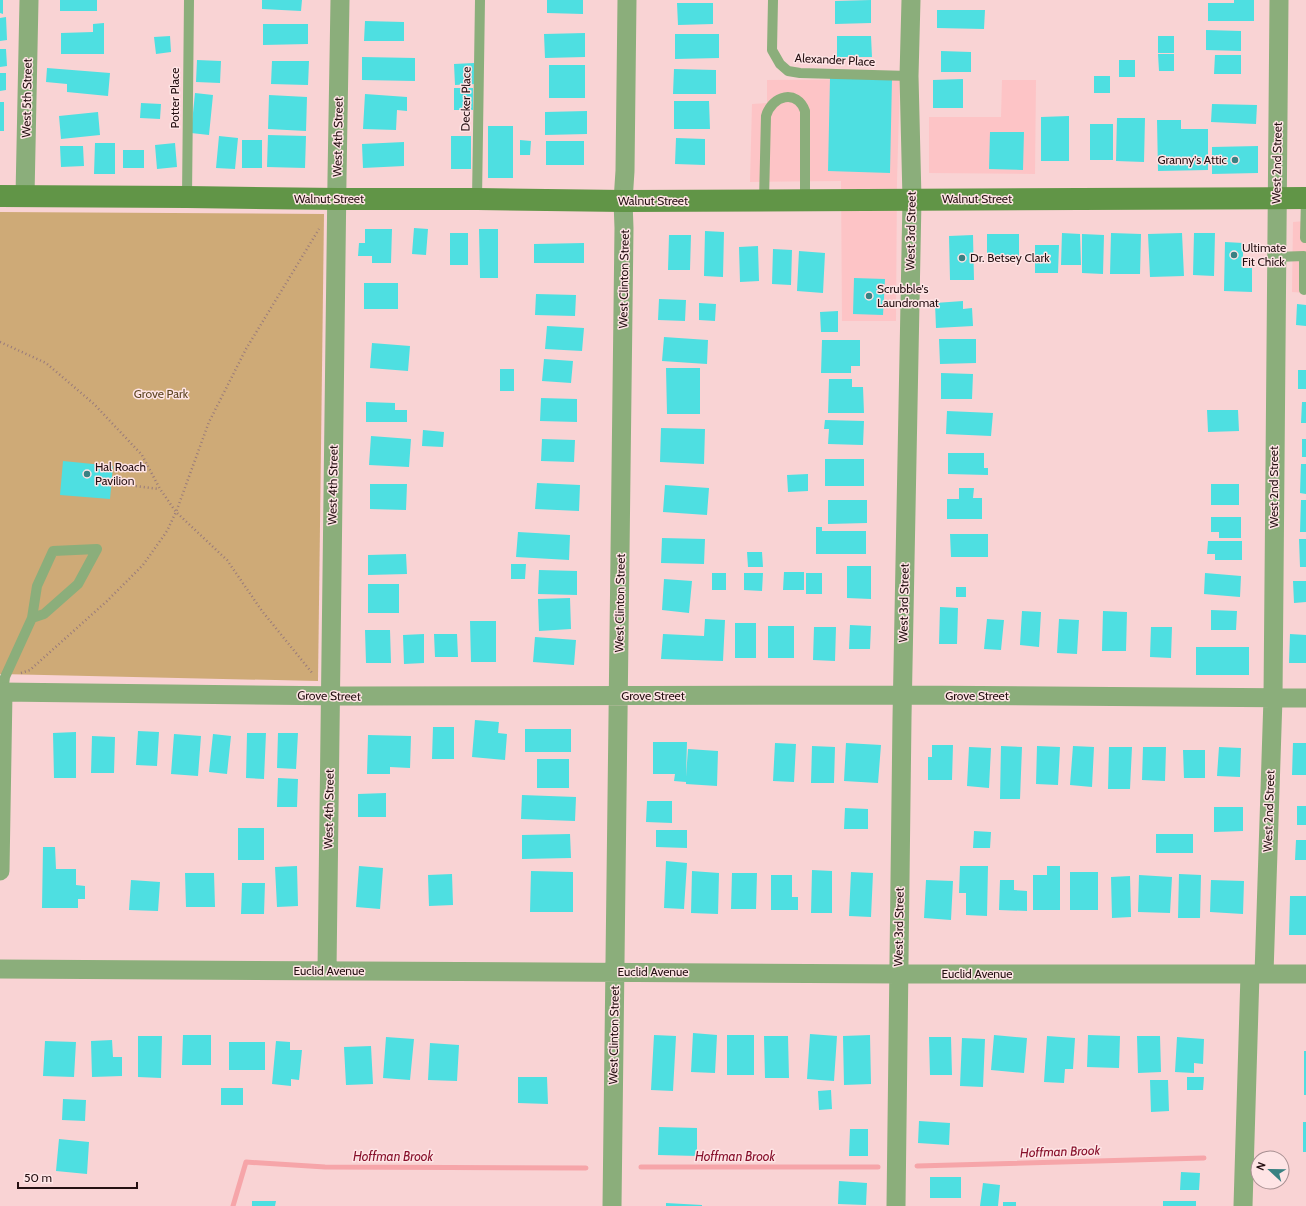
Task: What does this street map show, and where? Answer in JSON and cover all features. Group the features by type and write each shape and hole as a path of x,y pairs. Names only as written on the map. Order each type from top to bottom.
{"street":[{"name":"West 5th Street","path":"26,196 29,0"},
{"name":"West 4th Street","path":"327,971 340,0"},
{"name":"West Clinton Street","path":"612,1206 619,696 624,228 623,201 625,171 627,0"},
{"name":"West 3rd Street","path":"896,1206 902,695 912,199 909,76 911,0"},
{"name":"West 2nd Street","path":"1243,1206 1273,698 1279,0"},
{"name":"Walnut Street","path":"0,196 187,197 337,200 477,199 623,201 1277,199 1306,209"},
{"name":"Grove Street","path":"3,687 331,696 902,695 1306,698"},
{"path":"0,871 3,687"},
{"name":"Euclid Avenue","path":"0,969 898,974 1306,974"}],"lane":[{"name":"Potter Place","path":"187,197 189,0"},
{"name":"Decker Place","path":"477,199 480,0"},
{"name":"Alexander Place","path":"773,0 772,50 780,64 788,71 800,74 909,76"},
{"path":"764,200 766,116 772,102 779,98 790,98 797,99 803,104 805,111 805,200"},
{"path":"1304,290 1306,209"},
{"path":"1276,257 1305,256"},
{"path":"3,687 32,618 37,586 53,551 97,549 78,584 44,614 32,618"}],"path":[{"path":"3,687 30,670 107,601 143,565 167,531 176,512 209,422 246,350 319,228"},
{"path":"0,342 46,363 94,404 142,454 160,490 176,512 227,560 262,611 304,661 314,676"},
{"path":"112,483 160,490"}],"shaded area":[{"path":"900,79 897,180 896,321 842,321 841,181 750,182 752,104 767,103 767,80"},
{"path":"1002,80 1036,80 1035,174 929,173 929,117 1001,117"},
{"path":"1306,221 1306,293 1292,292 1293,222"}],"green space":[{"name":"Grove Park","path":"0,212 324,214 318,681 0,674"}],"building":[{"path":"0,0 3,0 3,14 0,13"},
{"path":"60,0 97,0 97,11 60,11"},
{"path":"262,0 302,0 301,11 262,9"},
{"path":"547,0 583,0 583,14 547,13"},
{"path":"871,0 871,23 835,24 835,1"},
{"path":"1234,0 1254,0 1254,21 1208,21 1208,3 1234,3"},
{"path":"677,3 713,3 713,24 678,25"},
{"path":"937,10 985,10 984,29 937,28"},
{"path":"6,17 7,40 0,41 0,18"},
{"path":"365,21 404,22 404,41 364,41"},
{"path":"104,23 104,54 61,54 61,33 93,32 93,24"},
{"path":"263,24 308,24 308,44 263,45"},
{"path":"1206,30 1241,31 1241,51 1206,50"},
{"path":"585,33 585,57 545,58 544,34"},
{"path":"675,34 719,34 719,58 675,59"},
{"path":"170,36 171,52 156,54 154,37"},
{"path":"837,36 871,36 872,57 837,57"},
{"path":"1158,36 1174,36 1174,53 1158,53"},
{"path":"0,49 6,49 7,66 0,67"},
{"path":"941,51 971,52 971,72 941,72"},
{"path":"1158,54 1174,54 1174,71 1159,71"},
{"path":"1215,55 1241,55 1241,74 1214,74"},
{"path":"362,57 415,58 415,81 362,80"},
{"path":"197,60 221,61 220,83 196,82"},
{"path":"1119,60 1135,60 1135,77 1119,77"},
{"path":"272,61 309,61 308,85 271,84"},
{"path":"474,63 475,84 455,85 454,64"},
{"path":"549,65 585,65 585,98 549,98"},
{"path":"47,68 110,73 108,96 67,92 67,84 46,82"},
{"path":"674,69 716,70 716,94 673,94"},
{"path":"0,73 6,73 6,90 0,91"},
{"path":"1094,76 1110,76 1110,93 1094,93"},
{"path":"830,78 892,79 890,173 828,171"},
{"path":"963,79 963,108 933,108 933,80"},
{"path":"454,88 473,88 473,110 454,110"},
{"path":"195,93 213,95 209,135 191,133"},
{"path":"365,94 407,97 407,111 397,110 396,130 363,129"},
{"path":"269,95 307,97 306,131 268,129"},
{"path":"674,101 709,101 710,129 674,129"},
{"path":"0,102 4,102 4,131 0,131"},
{"path":"141,103 161,104 160,119 140,118"},
{"path":"1212,104 1257,105 1256,124 1211,122"},
{"path":"587,111 587,134 545,135 545,112"},
{"path":"98,112 100,135 61,139 59,116"},
{"path":"1069,116 1069,161 1041,161 1041,117"},
{"path":"1117,118 1145,118 1144,162 1116,161"},
{"path":"1157,120 1181,120 1181,129 1208,129 1208,170 1158,171"},
{"path":"1090,124 1113,124 1113,160 1090,160"},
{"path":"488,126 513,126 513,178 488,178"},
{"path":"990,132 1024,132 1023,170 989,169"},
{"path":"268,135 306,136 305,168 267,167"},
{"path":"219,136 238,138 235,169 216,168"},
{"path":"451,136 471,136 471,169 451,169"},
{"path":"676,138 705,139 705,165 675,164"},
{"path":"242,140 262,140 262,168 242,168"},
{"path":"520,140 531,141 530,155 520,155"},
{"path":"546,141 584,141 584,165 546,165"},
{"path":"404,142 404,166 363,168 362,144"},
{"path":"95,143 115,143 115,174 94,174"},
{"path":"175,143 177,167 157,169 155,145"},
{"path":"60,146 83,146 84,166 61,167"},
{"name":"Granny's Attic","path":"1258,146 1258,173 1212,174 1212,147"},
{"path":"123,150 144,150 144,168 123,168"},
{"path":"414,228 428,229 426,255 412,254"},
{"path":"365,229 392,229 391,263 372,263 372,256 358,256 359,243 365,243"},
{"path":"479,229 498,229 498,278 480,278"},
{"path":"705,231 724,232 723,277 704,276"},
{"path":"450,233 468,233 468,265 450,265"},
{"path":"1062,233 1080,234 1081,265 1061,265"},
{"path":"1111,233 1141,234 1140,274 1110,274"},
{"path":"1182,233 1184,276 1150,277 1148,234"},
{"path":"1194,233 1215,233 1214,276 1193,275"},
{"path":"987,234 1019,234 1019,262 987,262"},
{"path":"1082,234 1104,235 1103,274 1082,273"},
{"path":"669,235 691,235 690,270 668,270"},
{"name":"Dr. Betsey Clark","path":"973,235 974,280 950,280 949,236"},
{"path":"1225,242 1243,243 1243,268 1252,268 1252,292 1224,291"},
{"path":"584,243 584,263 534,263 534,244"},
{"path":"1035,245 1059,245 1058,273 1035,273"},
{"path":"758,246 759,281 740,282 739,247"},
{"path":"773,249 792,250 791,285 772,284"},
{"path":"799,251 825,253 823,293 797,291"},
{"name":"Scrubble's Laundromat","path":"854,278 885,279 883,315 853,314"},
{"path":"364,283 398,283 398,309 364,309"},
{"path":"536,294 576,295 575,316 535,315"},
{"path":"659,299 686,300 685,321 658,320"},
{"path":"963,301 963,309 972,308 973,326 936,328 935,303"},
{"path":"699,303 716,304 715,321 699,320"},
{"path":"1297,304 1306,305 1306,326 1296,325"},
{"path":"838,311 838,332 821,332 820,312"},
{"path":"547,326 584,328 582,351 545,349"},
{"path":"664,337 708,340 707,364 662,361"},
{"path":"939,339 976,339 976,363 940,364"},
{"path":"822,340 860,340 860,366 851,366 851,373 821,373"},
{"path":"372,343 410,346 408,371 370,368"},
{"path":"544,359 573,361 571,383 542,381"},
{"path":"666,368 700,368 700,414 667,414"},
{"path":"500,369 514,369 514,391 500,391"},
{"path":"1298,370 1306,370 1306,389 1298,389"},
{"path":"941,373 973,374 972,399 941,399"},
{"path":"829,379 852,379 852,387 863,387 864,413 828,413"},
{"path":"541,398 577,399 577,422 540,421"},
{"path":"366,402 395,403 395,410 407,410 407,422 366,422"},
{"path":"1302,402 1306,402 1306,423 1301,423"},
{"path":"1207,410 1238,410 1239,431 1208,432"},
{"path":"947,411 993,413 991,436 946,434"},
{"path":"825,420 864,421 863,445 828,444 829,429 824,429"},
{"path":"661,428 705,429 704,464 660,462"},
{"path":"423,430 444,432 443,447 422,446"},
{"path":"371,436 411,439 409,467 369,465"},
{"path":"542,439 575,440 574,462 541,461"},
{"path":"1302,439 1306,439 1306,457 1302,457"},
{"path":"948,453 984,453 984,468 988,468 988,475 948,474"},
{"path":"825,459 864,459 864,486 825,486"},
{"name":"Hal Roach Pavilion","path":"63,461 113,466 110,499 60,495"},
{"path":"1301,464 1306,464 1306,494 1300,493"},
{"path":"808,474 808,491 788,492 787,475"},
{"path":"537,483 580,485 579,511 535,509"},
{"path":"370,484 407,484 406,510 370,509"},
{"path":"1211,484 1239,484 1239,505 1211,505"},
{"path":"665,485 709,488 707,515 663,512"},
{"path":"959,488 974,488 973,498 982,498 982,519 947,519 947,499 959,499"},
{"path":"828,500 867,500 867,523 828,524"},
{"path":"1301,500 1306,500 1306,532 1300,532"},
{"path":"1211,517 1241,517 1241,538 1219,538 1219,532 1211,532"},
{"path":"816,527 822,527 822,531 866,531 866,554 816,554"},
{"path":"518,532 570,535 569,560 516,557"},
{"path":"950,534 988,534 988,557 951,557"},
{"path":"662,538 705,539 704,564 661,563"},
{"path":"1299,539 1306,539 1306,567 1300,567"},
{"path":"1208,541 1242,541 1242,560 1215,560 1215,554 1207,554"},
{"path":"747,552 762,552 763,567 748,567"},
{"path":"406,554 407,574 368,575 368,555"},
{"path":"511,564 526,564 525,579 511,579"},
{"path":"847,566 871,566 871,599 847,598"},
{"path":"539,570 577,571 577,595 538,594"},
{"path":"784,572 804,572 804,590 783,590"},
{"path":"712,573 726,573 726,590 712,590"},
{"path":"744,573 763,573 762,591 744,590"},
{"path":"806,573 822,573 822,594 806,594"},
{"path":"1205,573 1241,576 1240,597 1204,594"},
{"path":"664,579 692,581 689,613 662,610"},
{"path":"1293,581 1306,581 1306,602 1294,603"},
{"path":"368,584 399,584 399,613 368,613"},
{"path":"956,587 966,587 966,597 956,597"},
{"path":"570,598 571,629 539,631 538,599"},
{"path":"940,607 958,608 957,644 939,644"},
{"path":"1211,610 1237,611 1236,630 1211,630"},
{"path":"1022,611 1041,612 1039,647 1020,645"},
{"path":"1103,611 1127,612 1126,651 1102,651"},
{"path":"705,619 725,620 723,661 661,659 663,634 704,636"},
{"path":"987,619 1004,620 1001,650 984,649"},
{"path":"1059,619 1079,620 1077,654 1057,653"},
{"path":"470,621 496,621 496,662 471,662"},
{"path":"735,623 756,623 756,658 735,658"},
{"path":"850,625 871,626 870,649 849,649"},
{"path":"768,626 794,626 794,658 768,658"},
{"path":"814,627 836,627 835,661 813,660"},
{"path":"1151,627 1172,627 1171,658 1150,657"},
{"path":"365,630 390,630 391,663 366,663"},
{"path":"424,634 424,663 404,664 403,635"},
{"path":"434,634 457,634 458,657 435,657"},
{"path":"1290,634 1306,635 1306,663 1289,663"},
{"path":"535,637 576,640 574,665 533,662"},
{"path":"1196,647 1249,647 1249,675 1196,675"},
{"path":"475,720 499,722 498,733 507,734 505,760 472,757"},
{"path":"433,727 454,727 454,759 432,759"},
{"path":"525,729 571,729 571,752 525,752"},
{"path":"138,731 159,732 157,766 136,765"},
{"path":"76,732 76,778 54,778 53,733"},
{"path":"247,733 266,733 264,779 246,778"},
{"path":"278,733 298,733 296,769 277,768"},
{"path":"174,734 201,736 198,776 171,774"},
{"path":"213,734 231,736 227,774 209,772"},
{"path":"368,735 411,736 410,768 390,767 390,774 367,774"},
{"path":"92,736 115,737 114,773 91,773"},
{"path":"653,742 687,742 686,777 688,749 718,751 717,786 686,784 686,782 674,781 675,774 653,774"},
{"path":"775,743 796,744 794,782 773,781"},
{"path":"846,743 881,745 878,783 844,781"},
{"path":"1293,743 1306,743 1306,775 1292,775"},
{"path":"932,745 953,745 952,780 928,780 928,757 932,757"},
{"path":"812,746 835,747 834,783 811,783"},
{"path":"1001,746 1022,747 1020,799 1000,799"},
{"path":"1037,746 1060,747 1058,785 1036,784"},
{"path":"1073,746 1094,747 1092,787 1070,785"},
{"path":"969,747 991,748 989,788 967,786"},
{"path":"1109,747 1132,747 1130,789 1108,789"},
{"path":"1143,747 1166,747 1165,781 1142,780"},
{"path":"1219,747 1241,748 1240,777 1217,776"},
{"path":"1183,750 1205,750 1205,778 1184,778"},
{"path":"537,759 569,759 569,788 537,788"},
{"path":"278,778 298,779 297,807 277,807"},
{"path":"386,793 386,817 358,817 358,794"},
{"path":"522,795 576,797 575,821 521,819"},
{"path":"647,801 672,801 672,823 646,822"},
{"path":"1297,806 1306,806 1306,825 1297,825"},
{"path":"1214,807 1243,807 1243,831 1214,832"},
{"path":"845,808 868,809 868,829 844,829"},
{"path":"238,828 264,828 264,860 238,860"},
{"path":"656,830 687,830 687,848 656,847"},
{"path":"974,831 991,832 990,848 973,848"},
{"path":"570,834 571,858 522,859 522,835"},
{"path":"1156,834 1193,834 1193,853 1156,853"},
{"path":"1296,840 1306,840 1306,860 1295,860"},
{"path":"43,847 55,847 56,869 76,869 76,885 85,886 85,899 78,899 78,908 42,908"},
{"path":"666,861 687,863 684,909 664,908"},
{"path":"297,866 298,906 277,907 275,867"},
{"path":"359,866 383,868 380,909 356,907"},
{"path":"960,866 988,866 987,916 966,915 966,893 959,893"},
{"path":"1047,866 1060,866 1060,910 1033,910 1033,875 1047,875"},
{"path":"812,870 832,871 832,913 811,913"},
{"path":"531,871 573,872 573,912 530,912"},
{"path":"692,871 719,873 718,914 691,913"},
{"path":"851,872 873,873 871,917 849,916"},
{"path":"1070,872 1098,872 1098,910 1070,910"},
{"path":"185,873 214,873 215,907 186,907"},
{"path":"732,873 757,873 756,909 731,909"},
{"path":"452,874 453,905 429,906 428,875"},
{"path":"1179,874 1201,875 1200,918 1178,918"},
{"path":"771,875 792,875 792,897 798,897 798,910 771,910"},
{"path":"1139,875 1172,877 1170,913 1138,912"},
{"path":"1130,876 1131,917 1112,918 1111,877"},
{"path":"131,880 160,882 158,911 129,910"},
{"path":"926,880 953,881 951,920 924,918"},
{"path":"1000,880 1014,880 1014,890 1027,891 1027,911 999,910"},
{"path":"1211,880 1244,881 1243,914 1210,912"},
{"path":"242,883 265,883 264,914 241,914"},
{"path":"1290,896 1306,896 1306,935 1289,935"},
{"path":"693,1033 717,1035 715,1073 691,1072"},
{"path":"810,1034 837,1036 834,1081 807,1079"},
{"path":"183,1035 211,1035 211,1065 182,1065"},
{"path":"654,1035 676,1036 673,1091 651,1090"},
{"path":"727,1035 754,1035 754,1075 727,1075"},
{"path":"870,1035 871,1084 844,1085 843,1036"},
{"path":"994,1035 1027,1038 1024,1073 991,1070"},
{"path":"1088,1035 1120,1036 1119,1068 1087,1067"},
{"path":"138,1036 162,1036 161,1078 138,1077"},
{"path":"764,1036 788,1036 789,1078 765,1078"},
{"path":"1047,1036 1075,1038 1073,1069 1065,1069 1064,1083 1044,1082"},
{"path":"1137,1036 1160,1036 1161,1072 1138,1073"},
{"path":"386,1037 414,1039 410,1080 383,1078"},
{"path":"929,1037 951,1037 952,1075 930,1075"},
{"path":"1177,1037 1204,1039 1203,1064 1194,1063 1194,1073 1175,1072"},
{"path":"962,1038 985,1039 983,1087 960,1086"},
{"path":"112,1040 113,1057 122,1057 122,1076 92,1077 91,1041"},
{"path":"45,1041 76,1042 74,1077 43,1076"},
{"path":"276,1041 290,1042 290,1050 302,1050 299,1080 291,1079 291,1086 272,1084"},
{"path":"229,1042 265,1042 265,1070 229,1070"},
{"path":"430,1043 459,1045 457,1081 428,1080"},
{"path":"371,1046 373,1084 346,1085 344,1047"},
{"path":"1304,1051 1306,1051 1306,1095 1304,1095"},
{"path":"518,1077 547,1077 548,1104 518,1103"},
{"path":"1187,1077 1204,1077 1203,1090 1187,1090"},
{"path":"1150,1080 1168,1080 1169,1111 1151,1112"},
{"path":"221,1088 243,1088 243,1105 221,1105"},
{"path":"831,1090 832,1109 819,1110 818,1091"},
{"path":"63,1099 86,1100 85,1121 62,1120"},
{"path":"919,1121 950,1123 949,1145 918,1143"},
{"path":"1303,1122 1306,1122 1306,1152 1303,1152"},
{"path":"659,1127 697,1128 697,1156 658,1155"},
{"path":"850,1129 868,1129 868,1156 849,1156"},
{"path":"59,1139 89,1142 87,1174 56,1171"},
{"path":"1181,1172 1200,1173 1199,1190 1180,1190"},
{"path":"930,1177 961,1177 961,1198 930,1198"},
{"path":"839,1181 867,1183 866,1205 838,1204"},
{"path":"983,1183 1000,1185 998,1206 980,1206"},
{"path":"252,1201 276,1201 275,1206 252,1206"},
{"path":"1163,1201 1196,1201 1196,1206 1163,1206"},
{"path":"1003,1202 1016,1202 1016,1206 1003,1206"},
{"path":"666,1203 702,1205 702,1206 666,1206"}],"waterway":[{"name":"Hoffman Brook","path":"917,1166 1204,1158"},
{"name":"Hoffman Brook","path":"233,1206 246,1162 325,1167 586,1168"},
{"name":"Hoffman Brook","path":"641,1167 878,1167"}],"place":[{"name":"Granny's Attic","path":"1235,160"},
{"name":"Ultimate Fit Chick","path":"1234,255"},
{"name":"Dr. Betsey Clark","path":"962,258"},
{"name":"Scrubble's Laundromat","path":"869,296"},
{"name":"Hal Roach Pavilion","path":"87,474"}]}
